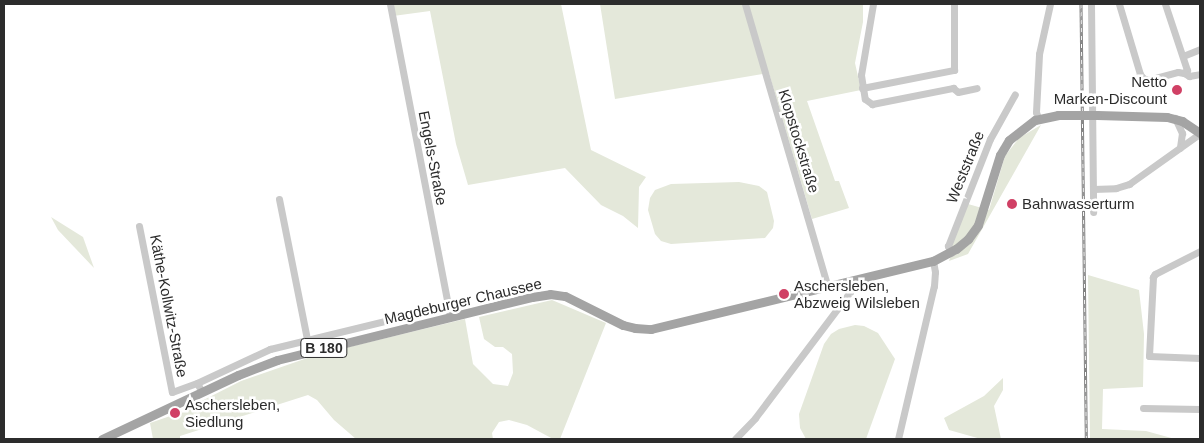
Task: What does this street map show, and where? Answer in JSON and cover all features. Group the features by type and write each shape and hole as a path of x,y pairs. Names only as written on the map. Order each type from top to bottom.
{"main road":[{"name":"Magdeburger Chaussee","path":"106,438 246,372 291,356 550,294 579,301 630,327 651,329 933,261 951,253 968,239 978,225 998,161 1005,145 1019,130 1038,118 1058,115 1097,115 1175,118"},
{"path":"1175,118 1200,134"}],"street":[{"name":"Engels-Straße","path":"390,4 450,317"},
{"name":"Klopstockstraße","path":"745,4 828,287"},
{"path":"873,4 861,75 865,99 872,104 953,88 958,92 977,88"},
{"path":"862,88 954,70 954,4"},
{"path":"1038,118 1036,105 1039,54 1050,4"},
{"path":"1091,4 1093,212"},
{"path":"1120,4 1140,74 1143,78 1148,80 1178,72 1189,76 1200,74"},
{"path":"1165,4 1187,70 1184,73"},
{"path":"1183,56 1200,49"},
{"name":"Weststraße","path":"951,253 948,246 990,139 1015,94"},
{"path":"1175,118 1182,133 1180,148"},
{"path":"1093,189 1116,188 1129,184 1200,134"},
{"path":"279,199 307,339"},
{"name":"Käthe-Kollwitz-Straße","path":"139,226 172,392 197,383"},
{"path":"1200,250 1155,274 1153,278 1149,356 1200,358"},
{"path":"898,439 935,272 933,261"},
{"path":"735,439 755,418 850,292 852,281"},
{"path":"202,392 197,383 258,354 307,339 447,306"},
{"path":"1143,408 1200,409"}],"shaded area":[{"path":"390,4 561,4 591,150 646,177 639,187 638,228 623,216 601,205 565,168 468,185 456,144 430,11 393,16"},
{"path":"600,4 863,4 863,22 855,63 861,90 807,101 835,181 839,181 849,208 812,219 769,73 615,99"},
{"path":"1041,125 968,254 949,261 953,249 951,245 968,204 989,210 1005,156 1019,138"},
{"path":"739,182 759,186 767,192 774,221 773,228 765,238 671,244 661,241 655,234 648,210 650,198 655,190 671,184"},
{"path":"51,217 83,237 94,268 58,230"},
{"path":"1088,275 1139,290 1144,334 1143,387 1103,389 1102,429 1146,431 1175,439 1090,439"},
{"path":"552,300 606,323 560,439 553,439 527,425 509,420 499,422 492,433 493,439 356,439 334,420 317,400 308,395 180,436 180,439 153,439 150,423 176,414 241,381 316,355 465,319 473,364 493,384 508,386 513,373 512,354 503,347 495,347 484,339 479,317"},
{"path":"855,325 864,326 878,333 895,359 866,439 806,439 800,428 799,414 824,344 831,334 839,329"},
{"path":"1003,378 1003,390 994,406 1001,439 981,439 949,430 944,418 984,396"}],"railway":[{"path":"1081,4 1086,439"}],"place":[{"name":"Netto Marken-Discount","path":"1177,90"},
{"name":"Bahnwasserturm","path":"1012,204"},
{"name":"Aschersleben, Abzweig Wilsleben","path":"784,294"},
{"name":"Aschersleben, Siedlung","path":"175,413"}]}
